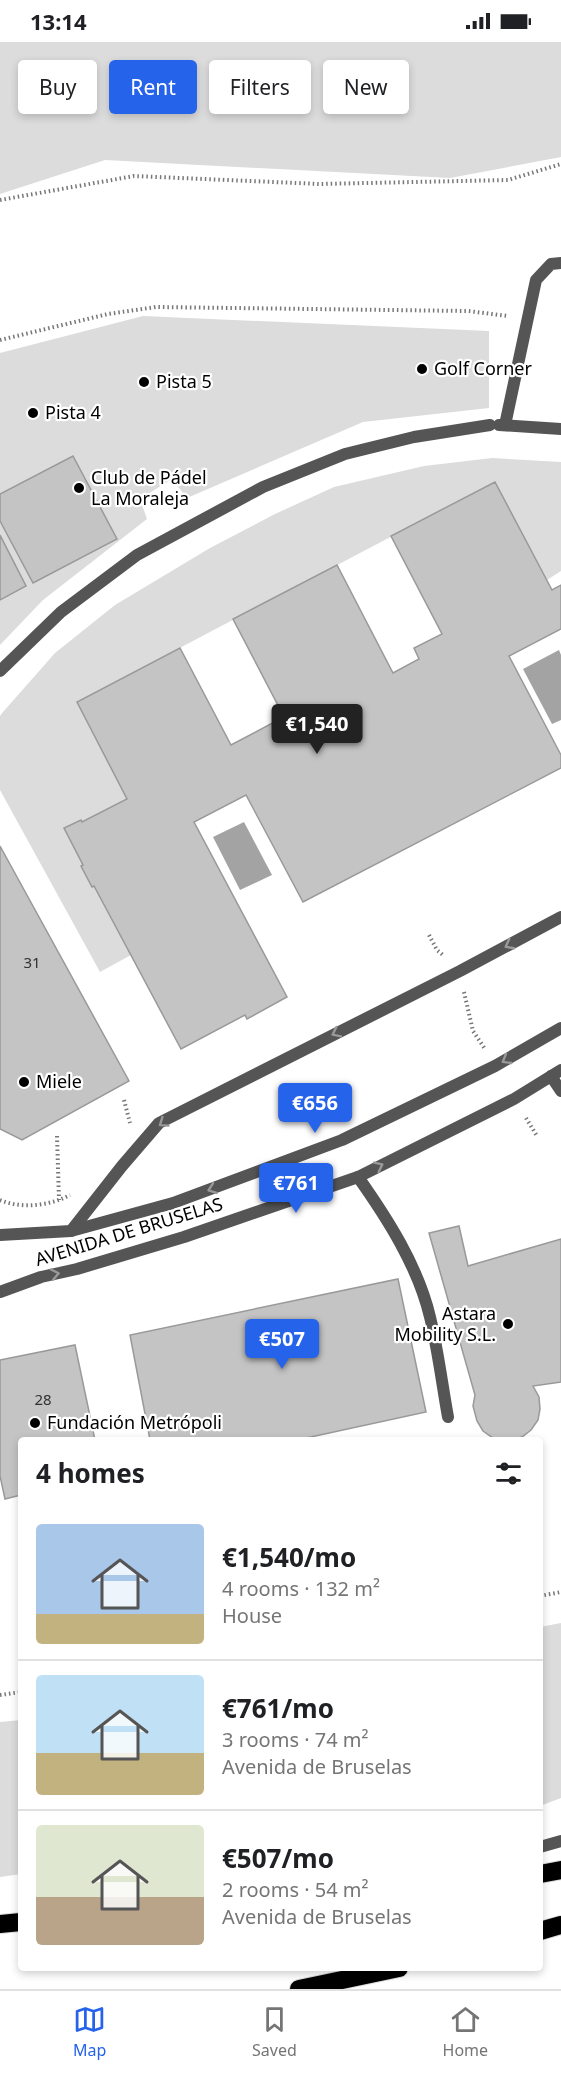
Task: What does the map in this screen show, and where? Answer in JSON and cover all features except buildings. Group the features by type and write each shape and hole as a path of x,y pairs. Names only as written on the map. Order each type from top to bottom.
{"highway":[{"path":"543,1873 561,1870"},
{"path":"0,1924 18,1922"},
{"path":"543,1931 561,1925"},
{"path":"299,1989 385,1971"}],"street":[{"path":"505,425 536,280 551,264 561,263"},
{"path":"0,671 61,612 137,555 263,487 345,454 414,436 490,425 561,429"},
{"path":"71,1231 159,1123 460,972 561,917"},
{"name":"AVENIDA DE BRUSELAS","path":"0,1235 71,1231 173,1203 342,1140 495,1066 561,1028"},
{"path":"556,1073 561,1091"},
{"name":"AVENIDA DE BRUSELAS","path":"0,1292 41,1277 77,1269 184,1237 358,1177 514,1099 556,1073"},
{"path":"358,1177 382,1210 412,1269 430,1315 448,1417"},
{"path":"543,1846 561,1841"}],"path":[{"path":"0,200 134,176 320,184 508,180 561,164"},
{"path":"0,340 108,314 156,307 468,311 528,319"},
{"path":"429,935 437,950 460,972 473,1031 495,1066"},
{"path":"514,1099 537,1136"},
{"path":"124,1100 131,1126"},
{"path":"57,1136 59,1200"},
{"path":"0,1200 9,1204 32,1205 59,1200 79,1190"},
{"path":"543,1595 561,1592"},
{"path":"0,1695 18,1692"}],"shaded area":[{"path":"0,42 561,42 561,157 450,178 105,160 0,194"},
{"name":"Club de Pádel La Moraleja","path":"143,316 489,331 489,408 363,422 187,498 172,479 140,499 147,519 43,600 0,645 0,353"},
{"path":"492,458 561,462 561,571 547,580 495,482 77,702 127,799 82,822 81,820 64,828 92,887 94,886 131,955 100,972 0,790 0,716 3,712 55,653 115,605 210,548 275,514 334,487 424,466"},
{"path":"559,650 561,655 561,720 552,724 523,669"},
{"path":"244,822 272,875 240,890 213,837"},
{"path":"561,1623 561,1798 543,1805 543,1626"},
{"path":"18,1720 18,1874 0,1877 0,1722"}],"place":[{"name":"Golf Corner","path":"422,369"},
{"name":"Pista 5","path":"144,382"},
{"name":"Pista 4","path":"33,413"},
{"name":"Club de Pádel La Moraleja","path":"79,488"},
{"name":"Miele","path":"24,1082"},
{"name":"Astara Mobility S.L.","path":"508,1324"},
{"name":"Fundación Metrópoli","path":"35,1423"}]}
